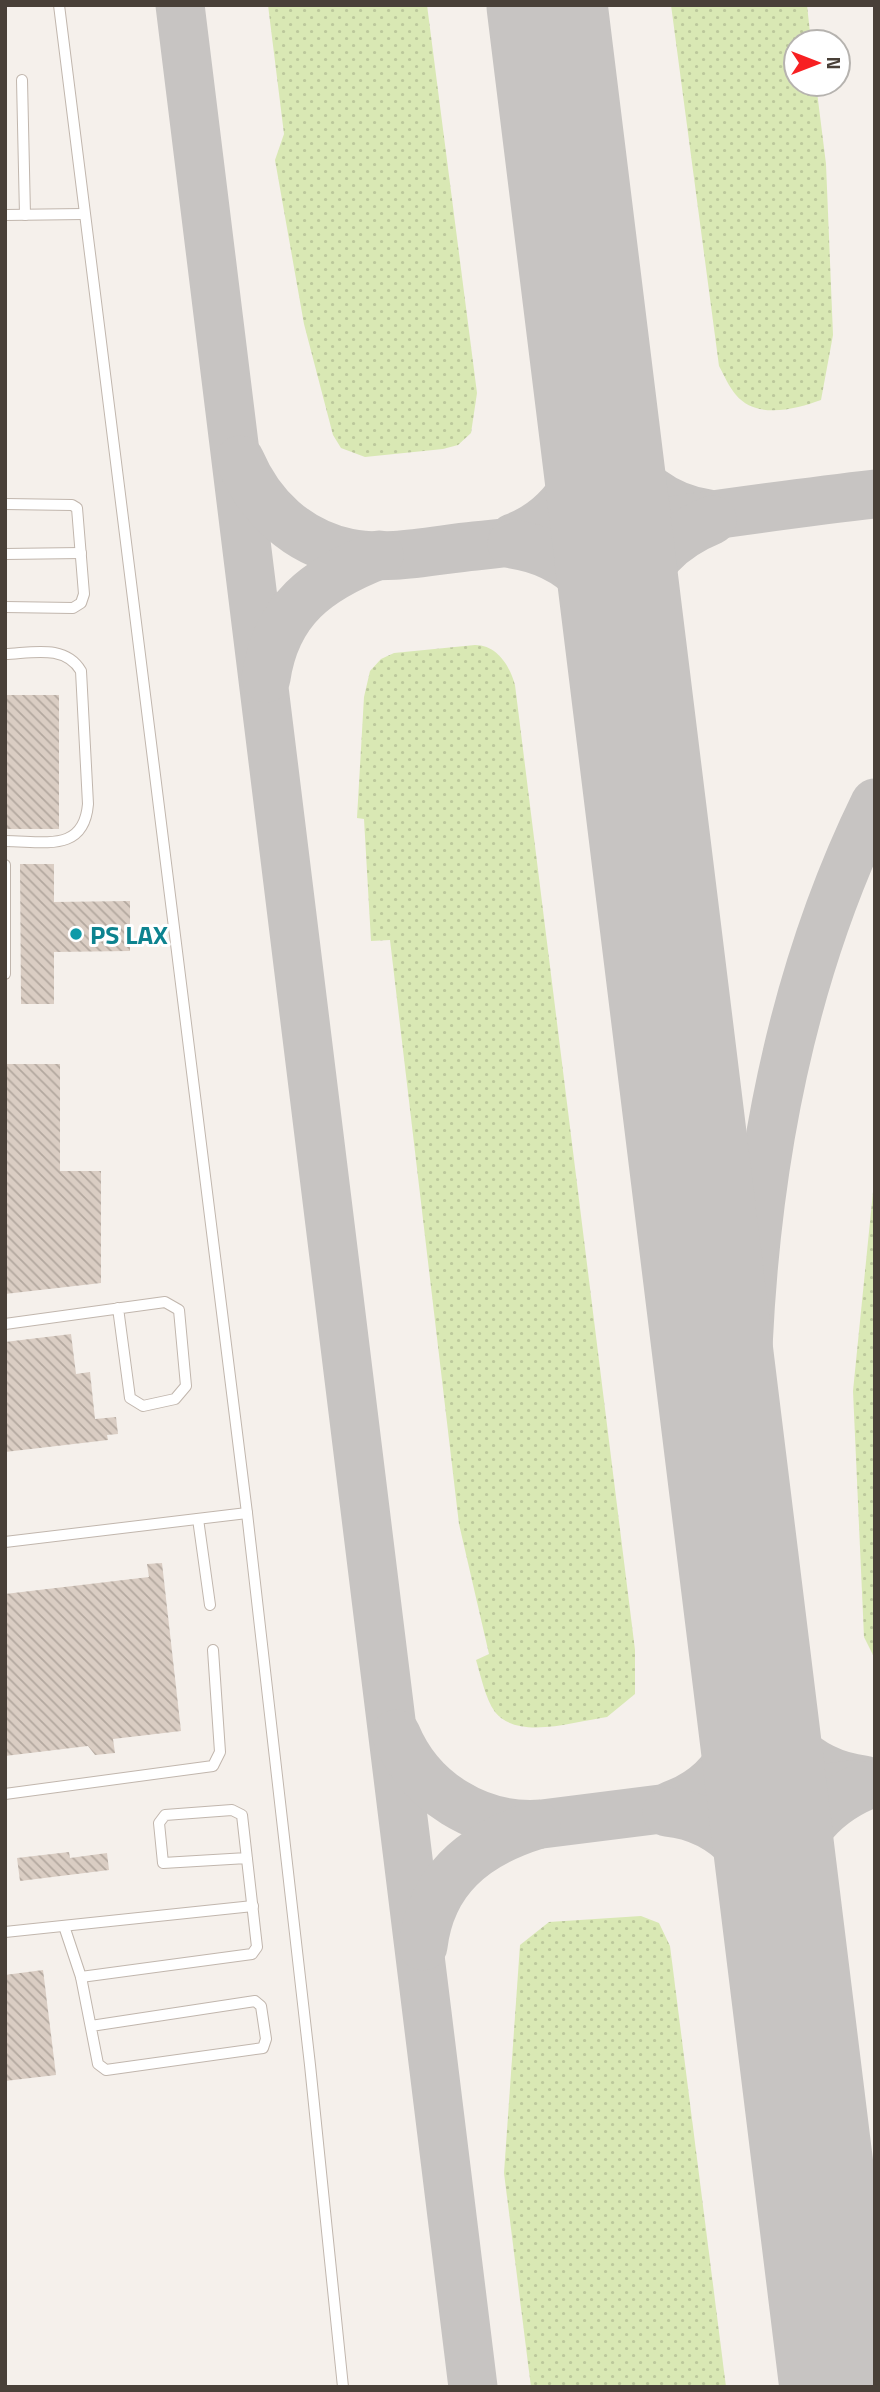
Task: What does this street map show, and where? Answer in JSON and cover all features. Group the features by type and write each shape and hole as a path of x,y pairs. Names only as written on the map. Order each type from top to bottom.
{"lane":[{"path":"58,5 247,1513 310,2064 343,2387"},
{"path":"22,80 25,215"},
{"path":"5,215 84,214"},
{"path":"5,504 72,505 77,508 84,594 81,603 73,608 5,607"},
{"path":"5,554 80,553"},
{"path":"5,654 61,653 73,658 80,671 88,804 87,822 79,834 64,841 5,841"},
{"path":"5,865 5,974"},
{"path":"5,1324 118,1308 164,1302 179,1310 186,1386 175,1399 143,1406 130,1398 118,1308"},
{"path":"5,1542 247,1513"},
{"path":"198,1519 210,1605"},
{"path":"5,1794 213,1766 220,1752 213,1650"},
{"path":"80,1977 252,1954 257,1947 253,1906 242,1815 232,1810 165,1815 159,1823 163,1863 247,1858"},
{"path":"5,1932 253,1906"},
{"path":"64,1926 80,1977 97,2064 106,2070 263,2048 266,2039 261,2006 255,2001 91,2026"}],"green space":[{"path":"268,5 427,5 477,393 471,433 458,445 365,457 341,448 333,435 304,324 275,160 284,134"},
{"path":"671,5 807,5 809,28 782,28 782,98 818,98 826,164 833,335 821,400 789,409 755,408 736,395 719,366"},
{"path":"475,645 490,649 501,658 515,685 635,1650 635,1694 607,1717 548,1727 518,1726 505,1721 495,1712 486,1694 476,1660 489,1654 459,1524 390,940 371,941 364,819 357,818 364,697 370,671 381,659 394,653"},
{"path":"875,1172 875,1659 864,1637 853,1391"},
{"path":"641,1916 659,1923 670,1946 726,2387 531,2387 504,2173 520,1945 549,1922"}],"building":[{"path":"5,695 59,695 59,829 5,829"},
{"name":"PS LAX","path":"20,864 54,864 54,902 130,901 130,951 54,952 54,1004 21,1004"},
{"path":"5,1064 60,1064 60,1171 101,1171 101,1283 5,1294"},
{"path":"71,1334 76,1374 90,1372 95,1419 116,1417 118,1434 107,1435 108,1440 5,1452 5,1342"},
{"path":"162,1563 181,1731 113,1739 115,1753 95,1755 88,1746 5,1756 5,1594 149,1577 147,1564"},
{"path":"69,1852 70,1858 107,1853 109,1870 20,1881 17,1858"},
{"path":"43,1970 56,2075 5,2081 5,1975"}],"taxiway":[{"path":"180,5 473,2387"},
{"path":"576,242 608,440 637,479 650,489 677,505 709,514"},
{"path":"513,538 550,516 576,484 585,466 590,446 592,404"},
{"path":"240,460 258,493 282,520 297,531 330,548 379,556 575,534 875,494"},
{"path":"637,740 631,642 633,612 641,585 656,560 679,538 712,520"},
{"path":"512,544 554,557 587,581 610,615 623,657"},
{"path":"266,678 279,633 303,600 337,575 379,555"},
{"path":"750,1644 746,1477 748,1341 763,1183 776,1104 793,1027 815,951 843,876 875,803"},
{"path":"672,1805 695,1794 712,1781 726,1765 743,1728 752,1662"},
{"path":"754,1670 767,1711 790,1744 823,1768 864,1780"},
{"path":"396,1734 420,1773 454,1803 474,1813 519,1824 542,1824 875,1782"},
{"path":"785,1943 787,1876 800,1843 821,1815 849,1794 865,1786"},
{"path":"667,1812 689,1816 709,1824 742,1849 765,1884 780,1924"},
{"path":"423,1946 435,1902 446,1883 460,1868 494,1842 536,1825"}],"runway":[{"path":"547,5 840,2387"}],"place":[{"name":"PS LAX","path":"76,934"}]}
